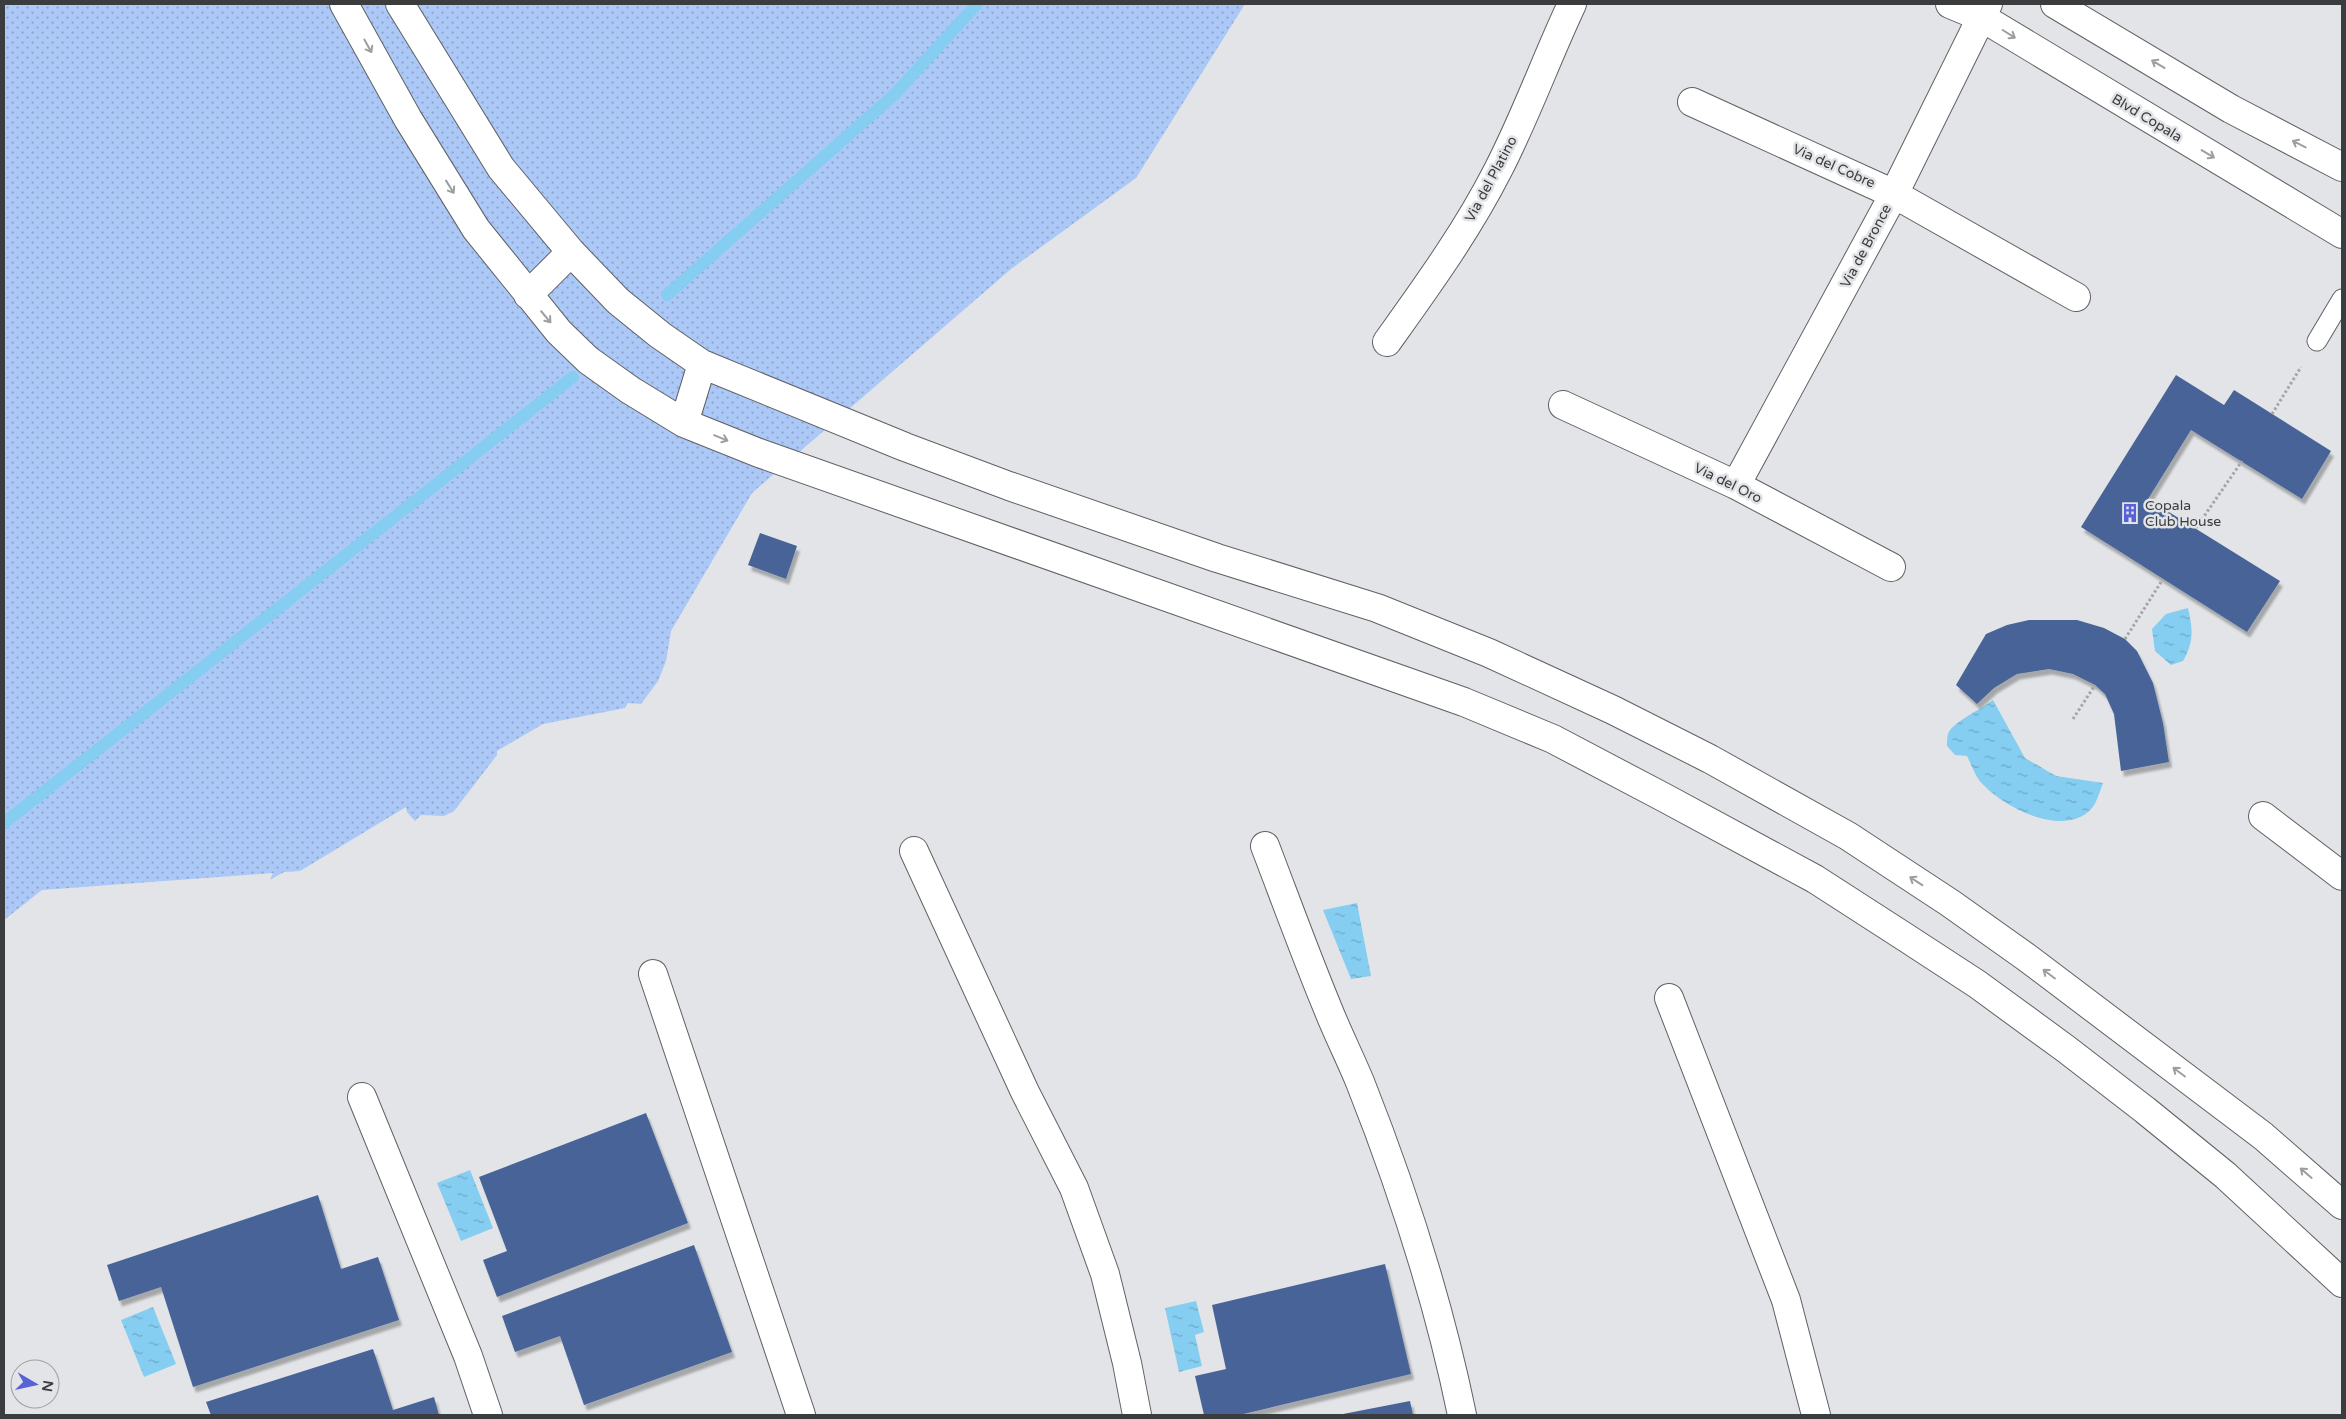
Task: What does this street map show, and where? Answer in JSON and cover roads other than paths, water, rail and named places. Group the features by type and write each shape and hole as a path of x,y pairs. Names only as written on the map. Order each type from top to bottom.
{"street":[{"path":"344,4 408,119 476,229 559,332 588,360 630,390 684,423 759,452 1464,702 1554,739 1815,879 1977,984 2066,1049 2225,1175 2342,1283"},
{"path":"400,4 500,168 571,252 618,301 660,335 702,364 905,447 1009,486 1217,558 1377,608 1489,653 1604,706 1710,759 1848,836 2026,957 2263,1136 2342,1206"},
{"name":"Via del Platino","path":"1387,342 1453,250 1498,171 1527,110 1572,4"},
{"name":"Blvd Copala","path":"1950,4 1985,10 2342,234"},
{"path":"2055,4 2231,109 2342,166"},
{"name":"Via de Bronce","path":"1736,485 1894,194 1985,10"},
{"name":"Via del Cobre","path":"1692,102 1894,194 2076,297"},
{"path":"528,295 571,252"},
{"path":"684,423 702,364"},
{"name":"Via del Oro","path":"1563,405 1736,485 1891,567"},
{"path":"2263,816 2342,876"},
{"path":"1266,846 1328,1010 1360,1082 1390,1165 1420,1255 1454,1376 1462,1415"},
{"path":"914,851 1025,1092 1074,1188 1104,1274 1127,1363 1137,1415"},
{"path":"653,974 801,1415"},
{"path":"1669,998 1786,1300 1816,1415"},
{"path":"362,1097 468,1356 488,1415"}],"lane":[{"path":"2317,341 2342,300"}],"water":[{"path":"2188,608 2192,629 2191,641 2183,661 2171,665 2155,651 2152,629 2166,614"},
{"path":"1993,700 2025,758 2056,776 2103,783 2092,808 2080,817 2065,821 2033,816 2017,809 1989,790 1977,777 1967,756 1955,755 1947,746 1950,730"},
{"path":"1357,903 1371,976 1351,979 1323,910"},
{"path":"470,1170 493,1228 461,1241 437,1183"},
{"path":"1196,1301 1204,1332 1195,1335 1202,1366 1179,1372 1165,1308"},
{"path":"153,1307 176,1364 144,1377 121,1320"}],"waterway":[{"path":"667,295 895,94 977,4"},
{"path":"4,823 573,377"}],"place":[{"name":"Copala Club House","path":"2130,513"}]}
